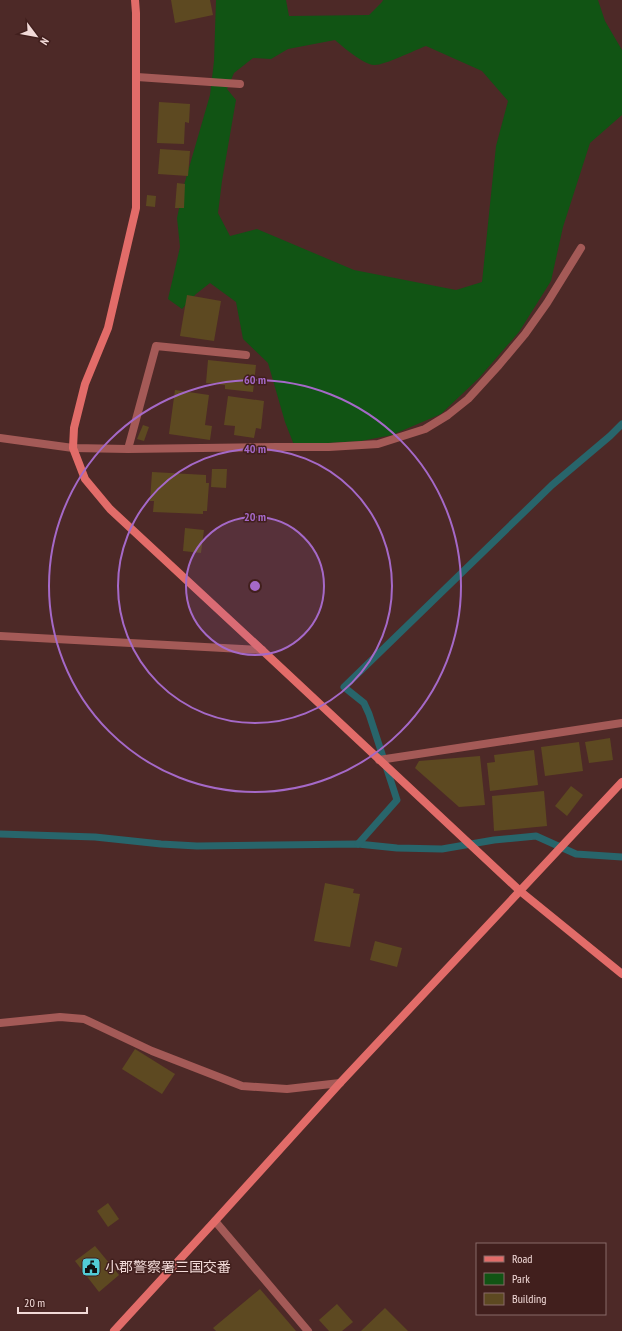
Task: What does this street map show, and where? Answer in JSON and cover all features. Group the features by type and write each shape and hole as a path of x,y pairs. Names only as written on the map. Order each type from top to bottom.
{"street":[{"path":"135,0 137,77 136,208 108,328 84,384 74,428 73,448 86,479 110,509 520,891 622,974"},
{"path":"137,77 240,84"},
{"path":"0,438 73,448 128,449 277,446 329,447 378,444 425,429 448,415 468,400 503,360 525,334 547,303 581,248"},
{"path":"128,449 156,346 246,355"},
{"path":"0,636 262,650"},
{"path":"379,760 622,722"},
{"path":"114,1331 340,1083 622,782"},
{"path":"0,1023 60,1017 84,1019 152,1051 242,1086 287,1089 340,1083"},
{"path":"215,1221 308,1331"}],"green space":[{"path":"216,0 286,0 289,16 369,15 383,0 598,0 605,21 622,50 622,115 590,143 563,227 551,281 519,332 479,378 441,414 392,435 361,441 294,445 285,422 268,363 243,339 236,302 210,283 196,294 182,309 168,299 180,247 177,218 184,185 210,95 214,61","holes":["335,40 364,62 374,65 392,60 426,46 482,71 508,101 496,146 482,282 456,290 354,270 257,229 230,236 218,213 236,100 227,89 234,73 253,58 271,59 288,49"]}],"building":[{"path":"171,0 210,0 213,15 175,23"},
{"path":"159,102 190,104 189,123 185,122 184,144 157,143"},
{"path":"160,149 190,151 188,176 158,174"},
{"path":"177,183 185,184 184,208 175,208"},
{"path":"147,195 156,196 155,207 146,206"},
{"path":"187,295 221,301 214,341 180,336"},
{"path":"208,360 256,365 253,392 225,389 225,385 206,383"},
{"path":"175,390 209,395 205,425 212,426 210,440 169,434"},
{"path":"228,396 264,401 261,429 256,428 254,438 234,435 235,426 224,425"},
{"path":"143,425 149,427 144,441 137,439"},
{"path":"212,469 227,469 226,488 211,487"},
{"path":"152,472 206,475 206,483 209,483 207,511 203,511 203,514 153,512 154,501 150,501"},
{"path":"185,528 204,530 201,553 183,551"},
{"path":"610,738 613,760 589,763 585,742"},
{"path":"579,742 583,771 545,776 541,747"},
{"path":"534,750 538,785 490,791 487,763 495,762 494,755"},
{"path":"480,756 485,805 459,807 415,768 419,761"},
{"path":"571,786 583,795 567,816 555,806"},
{"path":"544,791 547,826 494,831 492,796"},
{"path":"325,883 354,889 353,893 360,894 350,947 314,941"},
{"path":"375,941 402,948 397,967 370,960"},
{"path":"135,1049 175,1074 162,1094 122,1069"},
{"path":"108,1203 119,1219 108,1227 97,1211"},
{"path":"95,1246 119,1275 99,1292 75,1261"},
{"path":"260,1289 296,1331 216,1331 213,1328"},
{"path":"337,1304 353,1322 342,1331 329,1331 319,1320"},
{"path":"385,1308 408,1331 361,1331"}],"waterway":[{"path":"358,844 397,800 364,703 344,687 552,485 622,424"},
{"path":"0,834 95,837 197,846 358,844 397,848 442,849 494,840 536,836 576,854 622,857"}],"place":[{"name":"小郡警察署三国交番","path":"91,1267"}]}
